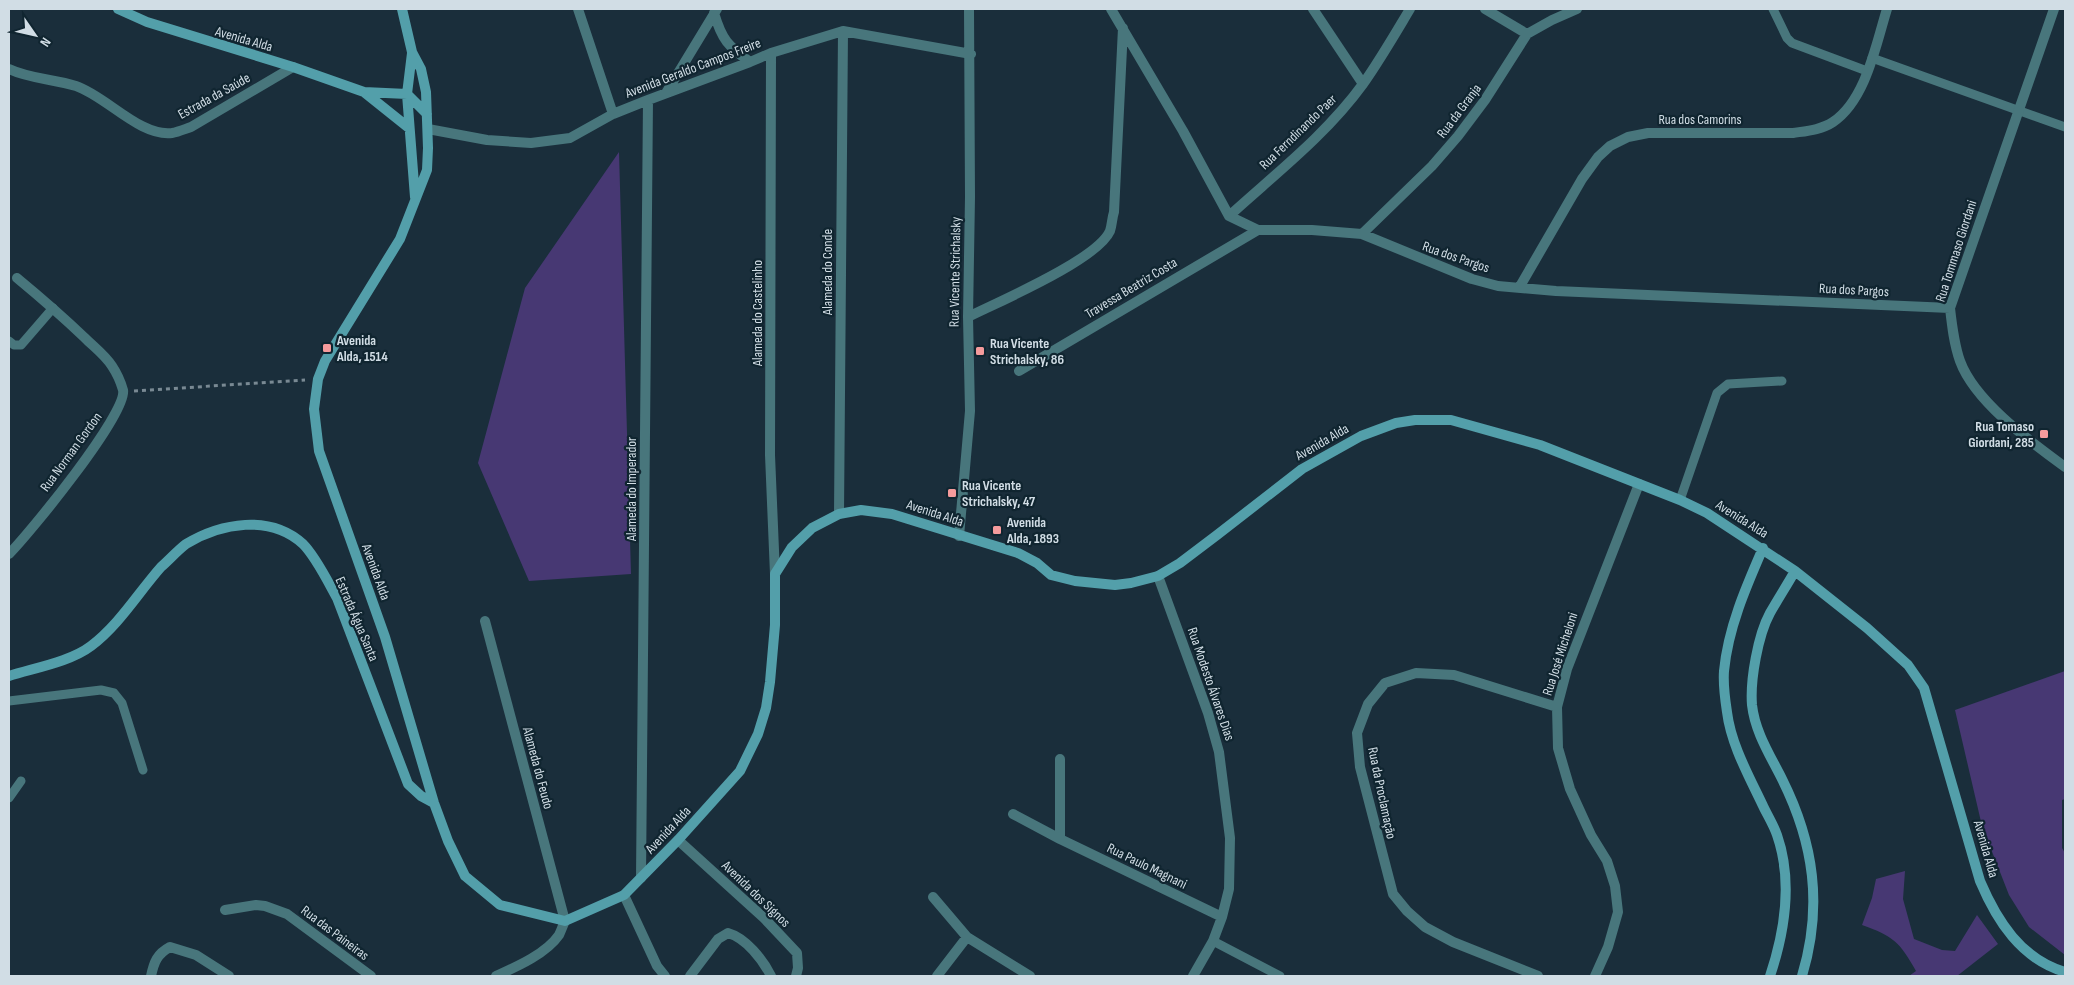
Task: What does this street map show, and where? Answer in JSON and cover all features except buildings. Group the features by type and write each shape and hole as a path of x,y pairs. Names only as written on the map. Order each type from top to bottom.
{"street":[{"name":"Avenida Alda","path":"118,9 184,35 292,67 364,92 407,94"},
{"path":"402,9 412,52"},
{"path":"578,9 613,114"},
{"name":"Rua Vicente Strichalsky","path":"959,536 970,411 968,317 971,54 969,9"},
{"path":"1111,9 1183,131 1229,216"},
{"path":"1313,9 1364,84"},
{"name":"Rua Ferndinando Paer","path":"1229,216 1313,141 1364,84 1410,9"},
{"path":"1485,9 1527,34"},
{"name":"Rua da Granja","path":"1362,234 1426,172 1458,136 1485,100 1527,34 1577,9"},
{"name":"Rua dos Camorins","path":"1519,288 1582,179 1598,157 1610,146 1628,137 1648,133 1792,133 1814,130 1833,123 1856,98 1872,58 1887,9"},
{"name":"Rua Tommaso Giordani","path":"2054,9 1950,308 1953,338 1958,355 1971,382 2004,419 2065,467"},
{"path":"715,11 720,32 725,41 750,62"},
{"path":"666,93 715,11"},
{"path":"968,317 1074,263 1097,247 1110,232 1114,212 1123,28"},
{"name":"Avenida Geraldo Campos Freire","path":"428,129 487,140 531,143 570,138 613,114 648,100 771,53 843,31 971,54"},
{"name":"Alameda do Conde","path":"839,514 843,31"},
{"name":"Avenida Alda","path":"412,52 407,94 415,197"},
{"name":"Avenida Alda","path":"412,52 421,69 426,92 428,129 427,170 400,239 325,361 318,379 314,409 319,451 385,638 434,803 465,876 500,905 565,921 624,895 678,840 740,771 758,734 766,708 775,624 775,574 792,547 812,528 839,514 861,510 892,514 1018,553 1037,562 1051,575 1075,581 1115,585 1131,583 1158,576 1180,562 1218,535 1302,469 1361,436 1396,424 1436,419 1467,423 1540,444 1680,500 1707,513 1763,548 1795,571 1866,628 1908,666 1924,688 1980,881 1990,905 2008,934 2034,957 2065,972"},
{"name":"Alameda do Castelinho","path":"771,53 770,455 775,574"},
{"name":"Estrada da Saúde","path":"9,69 28,76 75,86 94,93 143,126 158,132 172,133 190,127 292,67"},
{"name":"Avenida Alda","path":"364,92 409,128"},
{"path":"407,94 427,114"},
{"name":"Alameda do Imperador","path":"641,878 648,100"},
{"name":"Rua dos Pargos","path":"1229,216 1258,230 1312,230 1362,234 1472,279 1498,286 1950,308"},
{"name":"Travessa Beatriz Costa","path":"1019,371 1258,230"},
{"path":"17,278 53,308 113,366 123,392"},
{"name":"Rua Norman Gordon","path":"9,554 25,538 107,430 120,407 123,392"},
{"name":"Rua José Micheloni","path":"1595,976 1608,947 1618,912 1615,886 1607,861 1590,835 1570,789 1558,748 1557,708 1567,670 1639,484"},
{"name":"Estrada Água Santa","path":"9,676 74,655 90,647 107,632 162,567 185,545 214,530 248,524 280,529 303,544 322,571 337,598 408,784 420,796 434,803"},
{"path":"1763,548 1749,578 1731,632 1724,672 1727,714 1737,748 1777,835 1786,874 1784,922 1770,976"},
{"path":"1795,571 1769,615 1765,626 1754,665 1752,706 1761,740 1782,779 1803,826 1812,866 1814,908 1810,951 1802,976"},
{"name":"Rua Modesto Álvares Dias","path":"1158,576 1208,713 1219,752 1230,838 1229,889 1222,917 1212,941 1193,976"},
{"name":"Alameda do Feudo","path":"485,621 565,921"},
{"name":"Rua da Proclamação","path":"1538,976 1439,935 1425,927 1407,911 1393,894 1360,767 1357,733 1368,704 1385,682 1416,673 1454,675 1557,708"},
{"path":"1060,759 1060,839"},
{"name":"Rua Paulo Magnani","path":"1013,814 1060,839 1222,917"},
{"name":"Avenida dos Signos","path":"678,840 764,918 796,953 798,968 796,976"},
{"path":"624,895 657,966 665,976"},
{"path":"933,897 967,937 1030,976"},
{"name":"Rua das Paineiras","path":"224,910 256,905 265,906 286,914 299,921 371,976"},
{"path":"496,976 528,961 547,946 558,936 565,921"},
{"path":"690,976 718,938 728,933 737,936 765,963 772,976"},
{"path":"937,976 967,937"},
{"path":"151,976 156,958 163,950 170,947 196,956 229,976"}],"lane":[{"path":"1773,9 1787,38 1792,43 1867,71"},
{"path":"1872,58 2065,128"},
{"path":"9,341 14,345 21,345 53,308"},
{"path":"1680,500 1717,393 1728,384 1782,382"},
{"path":"9,701 101,690 114,693 122,703 143,770"},
{"path":"9,798 21,781"},
{"path":"1212,941 1280,976"}],"path":[{"path":"123,392 318,379"}],"shaded area":[{"path":"619,152 631,574 529,581 478,463 525,288"},
{"path":"2065,671 2065,799 2062,800 2062,848 2065,853 2065,955 2029,927 2009,895 1982,826 1955,710"},
{"path":"1905,871 1903,899 1914,939 1942,950 1955,951 1977,915 1998,944 1957,976 1909,976 1916,971 1895,941 1862,925 1872,898 1876,879"}],"place":[{"name":"Avenida Alda, 1514","path":"327,348"},
{"name":"Rua Vicente Strichalsky, 86","path":"980,351"},
{"name":"Rua Tomaso Giordani, 285","path":"2044,434"},
{"name":"Rua Vicente Strichalsky, 47","path":"952,493"},
{"name":"Avenida Alda, 1893","path":"997,530"}]}
